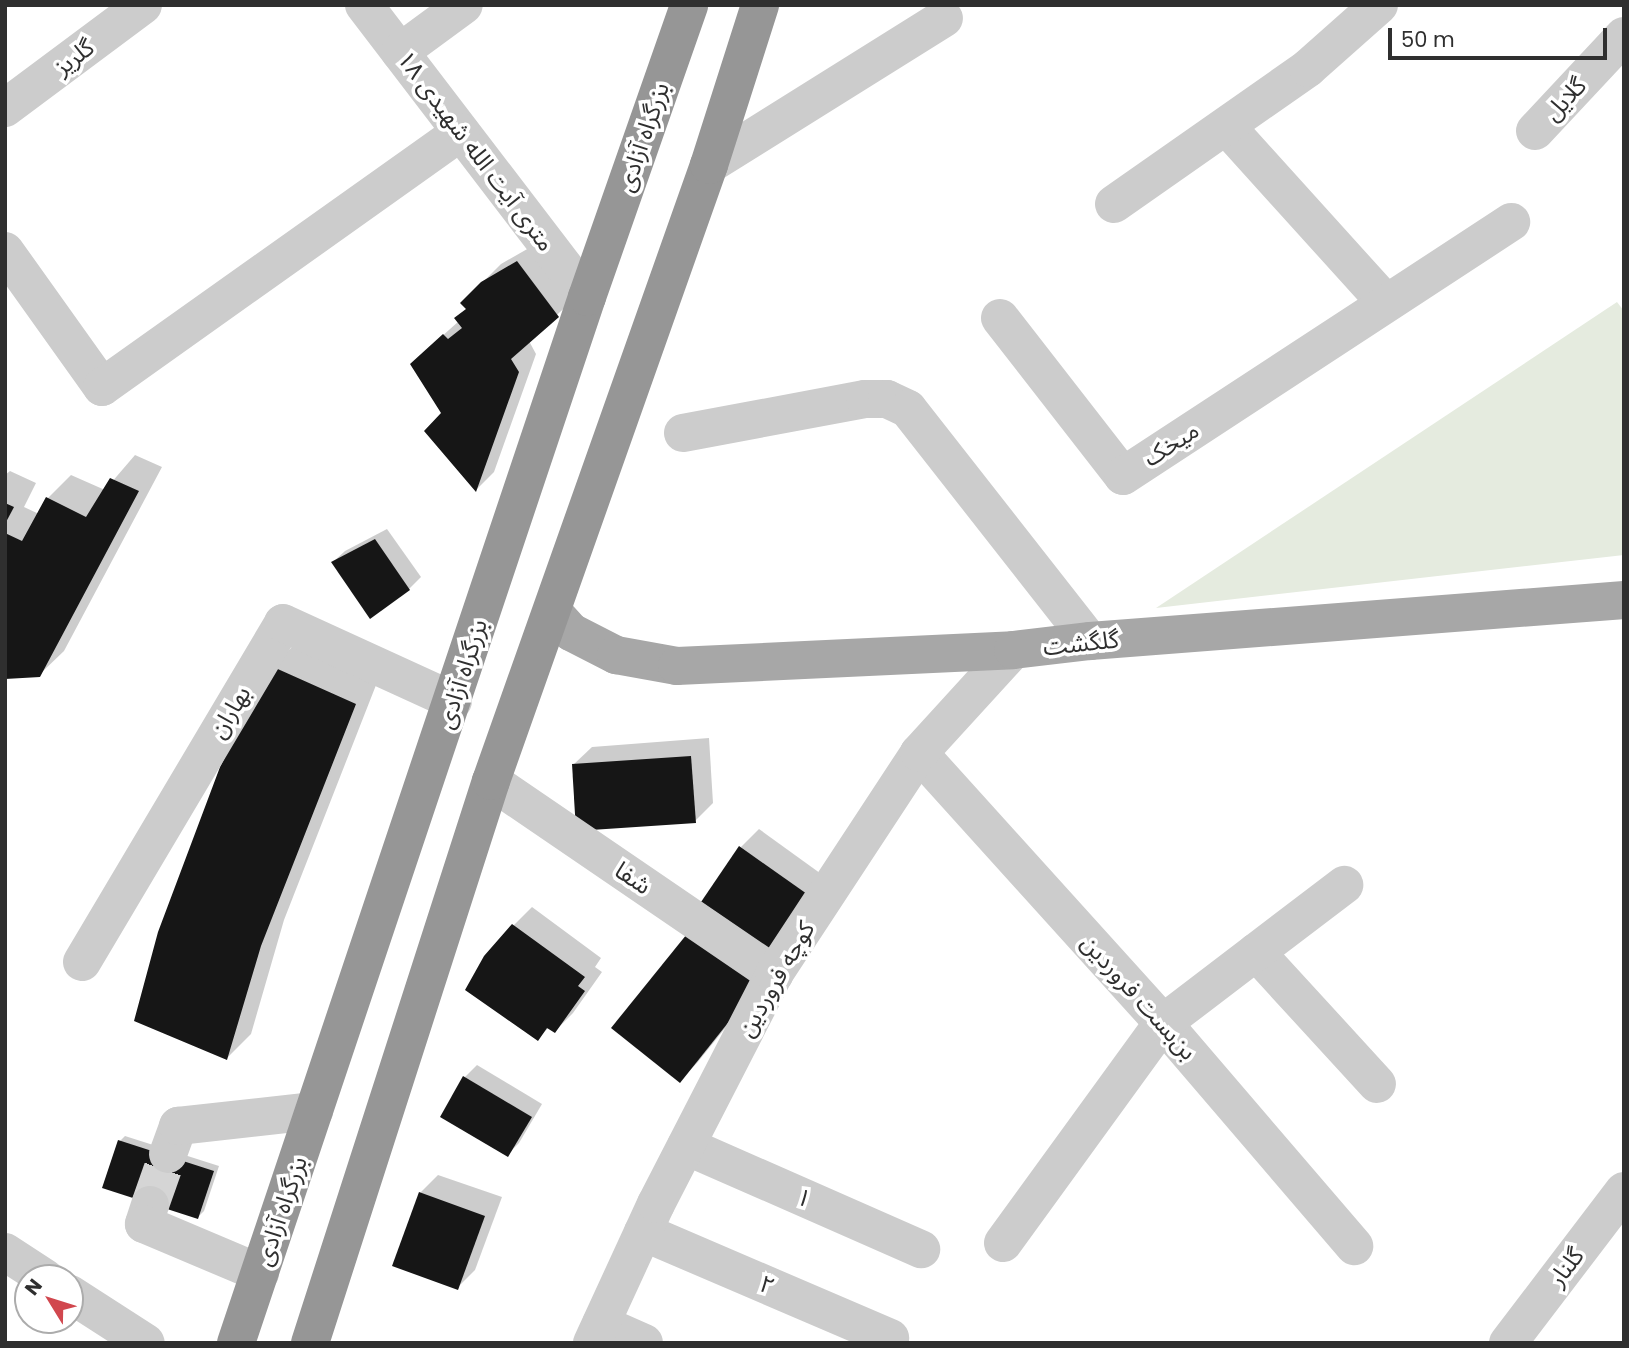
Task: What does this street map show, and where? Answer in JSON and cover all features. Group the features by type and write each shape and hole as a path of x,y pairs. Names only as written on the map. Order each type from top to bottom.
{"highway":[{"name":"بزرگراه آزادی","path":"236,1343 587,297 689,5"},
{"path":"310,1343 491,781 709,165 760,5"}],"main road":[{"name":"گلگشت","path":"552,612 571,632 616,655 677,666 1013,650 1090,641 1624,600"}],"street":[{"name":"گلریز","path":"5,108 143,5"},
{"name":"۱۸ متری آیت الله شهیدی","path":"364,5 587,297"},
{"path":"400,52 464,5"},
{"path":"1114,204 1308,68 1379,5"},
{"path":"709,165 944,18"},
{"name":"گلایل","path":"1535,131 1624,36"},
{"path":"1227,127 1386,303"},
{"path":"5,251 102,387 461,132"},
{"name":"میخک","path":"1000,318 1123,475 1511,222"},
{"path":"683,433 865,399 887,399 908,409 1090,641"},
{"name":"بهاران","path":"82,962 283,623 453,701"},
{"name":"کوچه فروردین","path":"597,1333 643,1232 774,974 919,753 1013,650"},
{"name":"بن‌بست فروردین","path":"919,753 1163,1023 1354,1246"},
{"name":"شفا","path":"491,781 774,974"},
{"path":"1003,1243 1163,1023 1345,885"},
{"path":"1255,952 1377,1084"},
{"path":"167,1154 178,1126 314,1111"},
{"name":"۱","path":"686,1146 922,1249"},
{"name":"گلنار","path":"1508,1343 1624,1191"},
{"path":"150,1205 144,1224 260,1273"},
{"name":"۲","path":"643,1232 890,1338"},
{"path":"5,1252 23,1264"},
{"path":"84,1303 146,1343"},
{"path":"597,1333 644,1343"}],"shaded area":[{"path":"1617,302 1624,311 1624,555 1156,608"}],"building":[{"path":"517,261 559,317 511,359 519,372 476,492 424,431 441,413 410,364 443,334 448,339 462,328 454,318 466,309 460,303 481,282"},
{"path":"110,478 139,491 40,677 5,679 5,533 22,541 46,497 86,517"},
{"path":"5,503 14,507 5,524"},
{"path":"375,539 410,590 370,619 331,562"},
{"path":"271,666 356,704 261,946 227,1060 134,1021 158,932 220,767"},
{"path":"691,756 696,823 576,831 572,764"},
{"path":"739,846 807,894 774,952 701,902"},
{"path":"512,924 585,977 578,986 585,991 555,1033 547,1028 538,1041 465,990 484,956"},
{"path":"691,929 759,984 680,1083 611,1028"},
{"path":"463,1076 532,1117 508,1157 440,1117"},
{"path":"118,1140 214,1171 198,1219 102,1188"},
{"path":"419,1192 485,1216 458,1290 392,1266"}],"tunnel":[{"path":"150,1205 168,1154"}]}
